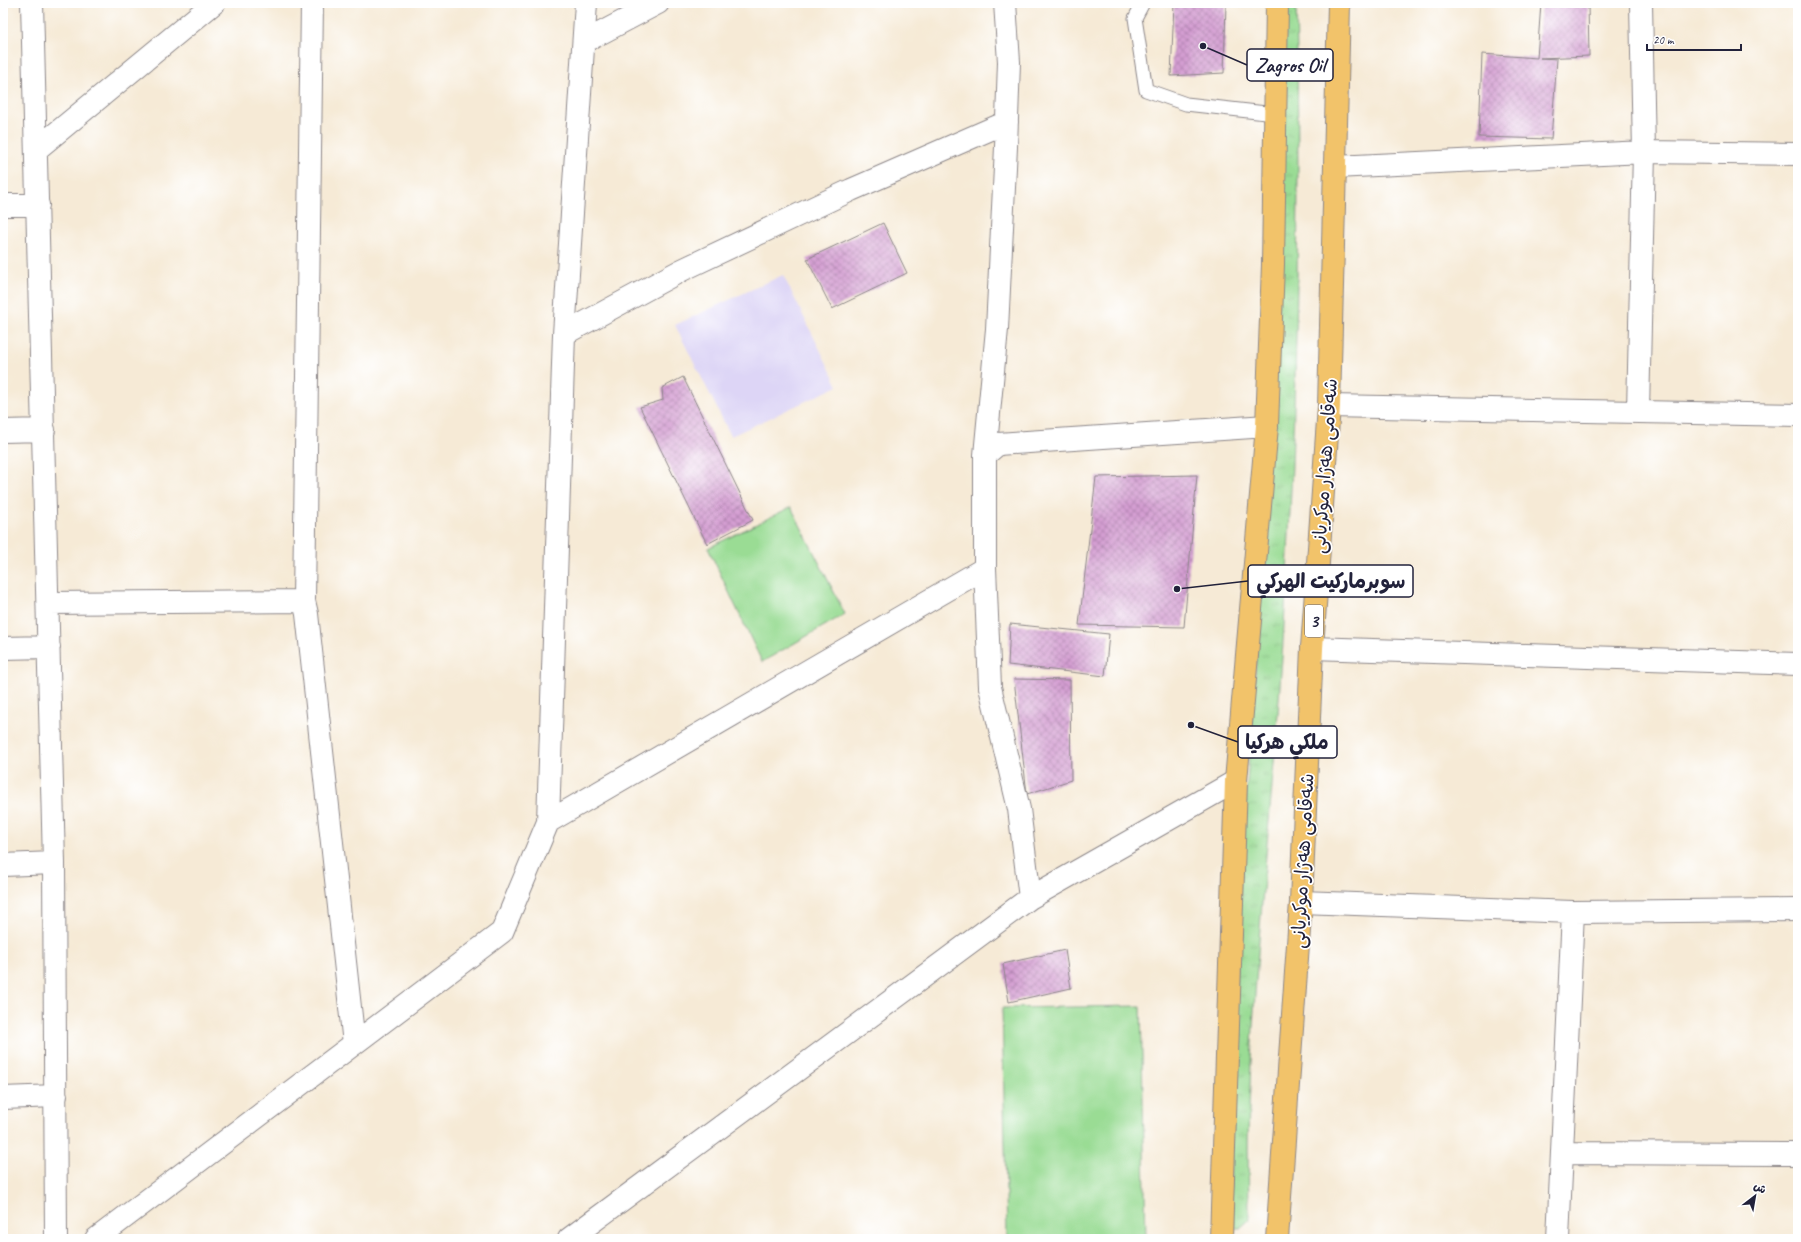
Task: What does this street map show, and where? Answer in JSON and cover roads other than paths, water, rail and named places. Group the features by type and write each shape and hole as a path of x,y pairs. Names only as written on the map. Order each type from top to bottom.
{"highway":[{"path":"1221,1239 1236,781 1267,426 1273,272 1277,3"},
{"name":"شەقامی ھەژار موکریانی","path":"1277,1239 1301,902 1312,648 1329,406 1339,3"}],"street":[{"path":"32,3 37,149 54,863 56,1239"},
{"path":"37,149 214,3"},
{"path":"312,3 304,600 307,614 354,1044"},
{"path":"96,1239 502,932 548,822 564,334 586,3"},
{"path":"584,42 658,3"},
{"path":"1005,3 1008,62 1007,122 997,329 985,455 985,568 990,688 1018,809 1030,898"},
{"path":"1638,411 1644,152 1641,3"},
{"path":"564,334 682,270 851,190 1007,122"},
{"path":"1335,167 1644,152 1798,154"},
{"path":"3,205 38,205"},
{"path":"1329,406 1798,415"},
{"path":"985,455 998,444 1267,426"},
{"path":"3,431 44,430"},
{"path":"548,822 985,568"},
{"path":"48,603 304,600"},
{"path":"3,648 49,647"},
{"path":"1312,648 1798,664"},
{"path":"569,1239 1030,898 1236,781"},
{"path":"3,865 54,863"},
{"path":"1301,902 1573,912 1798,910"},
{"path":"1558,1239 1573,912"},
{"path":"3,1098 56,1096"},
{"path":"1562,1153 1798,1154"}],"lane":[{"path":"1143,3 1135,18 1146,90 1186,104 1275,114"}],"place":[{"name":"Zagros Oil","path":"1203,46"},
{"name":"سوبرماركيت الهركي","path":"1177,589"},
{"name":"ملكي هركيا","path":"1191,725"}]}
